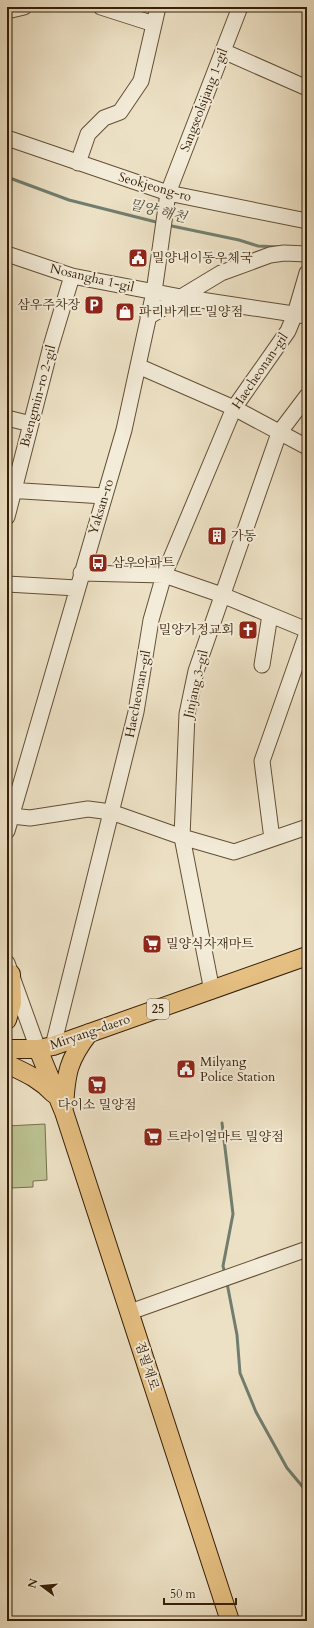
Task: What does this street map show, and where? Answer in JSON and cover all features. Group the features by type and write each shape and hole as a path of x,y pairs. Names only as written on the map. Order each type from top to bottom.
{"main road":[{"name":"Miryang-daero","path":"7,1049 46,1047 307,956"},
{"path":"7,1020 12,1003 9,968"},
{"name":"점필재로","path":"62,1105 71,1061 77,1049 89,1033"},
{"name":"점필재로","path":"46,1047 62,1105 230,1621"},
{"name":"점필재로","path":"7,1064 30,1074 44,1083 62,1105"}],"street":[{"path":"7,11 24,7"},
{"path":"101,7 154,24"},
{"path":"78,163 88,134 104,118 120,112 141,81 158,7"},
{"name":"Sangseolsijang 1-gil","path":"168,193 240,7"},
{"path":"223,51 307,88"},
{"name":"Seokjeong-ro","path":"7,138 168,193 307,221"},
{"name":"Yaksan-ro","path":"7,831 9,815 124,430 154,292 161,231 168,193"},
{"path":"148,317 221,273 270,255 284,253 307,254"},
{"name":"Nosangha 1-gil","path":"7,254 72,276 181,297 301,315"},
{"name":"Haecheonan-gil","path":"46,1047 112,812 136,712 151,620 164,575 234,408 301,315 307,273"},
{"name":"Baengmin-ro 2-gil","path":"7,517 10,490 31,424 51,346 72,276"},
{"path":"138,366 234,408 307,447"},
{"name":"Jinjang 3-gil","path":"212,990 182,837 187,714 196,671 279,433 307,396"},
{"path":"7,418 31,424"},
{"path":"10,490 104,496"},
{"path":"82,573 164,575 222,596 307,631 262,761 272,839"},
{"path":"7,584 77,588"},
{"path":"262,665 270,615"},
{"path":"9,815 30,818 88,809 112,812 182,837 234,852 307,827"},
{"path":"9,968 46,1047"},
{"path":"130,1312 307,1249"}],"green space":[{"path":"45,1124 47,1180 33,1181 33,1187 11,1188 11,1180 7,1180 7,1126"}],"waterway":[{"name":"밀양 해천","path":"7,177 69,200 160,223"},
{"name":"밀양 해천","path":"167,225 239,240 258,246 279,247"},
{"path":"222,1123 233,1214 223,1266 225,1274"},
{"path":"227,1283 237,1335 240,1373 256,1412 287,1468 307,1492"}],"place":[{"name":"밀양내이동우체국","path":"138,258"},
{"name":"삼우주차장","path":"94,305"},
{"name":"파리바게뜨 밀양점","path":"125,312"},
{"name":"가동","path":"217,536"},
{"name":"삼우아파트","path":"98,563"},
{"name":"밀양가정교회","path":"248,630"},
{"name":"밀양식자재마트","path":"152,944"},
{"name":"Milyang Police Station","path":"186,1069"},
{"name":"다이소 밀양점","path":"97,1085"},
{"name":"트라이얼마트 밀양점","path":"153,1137"}]}
